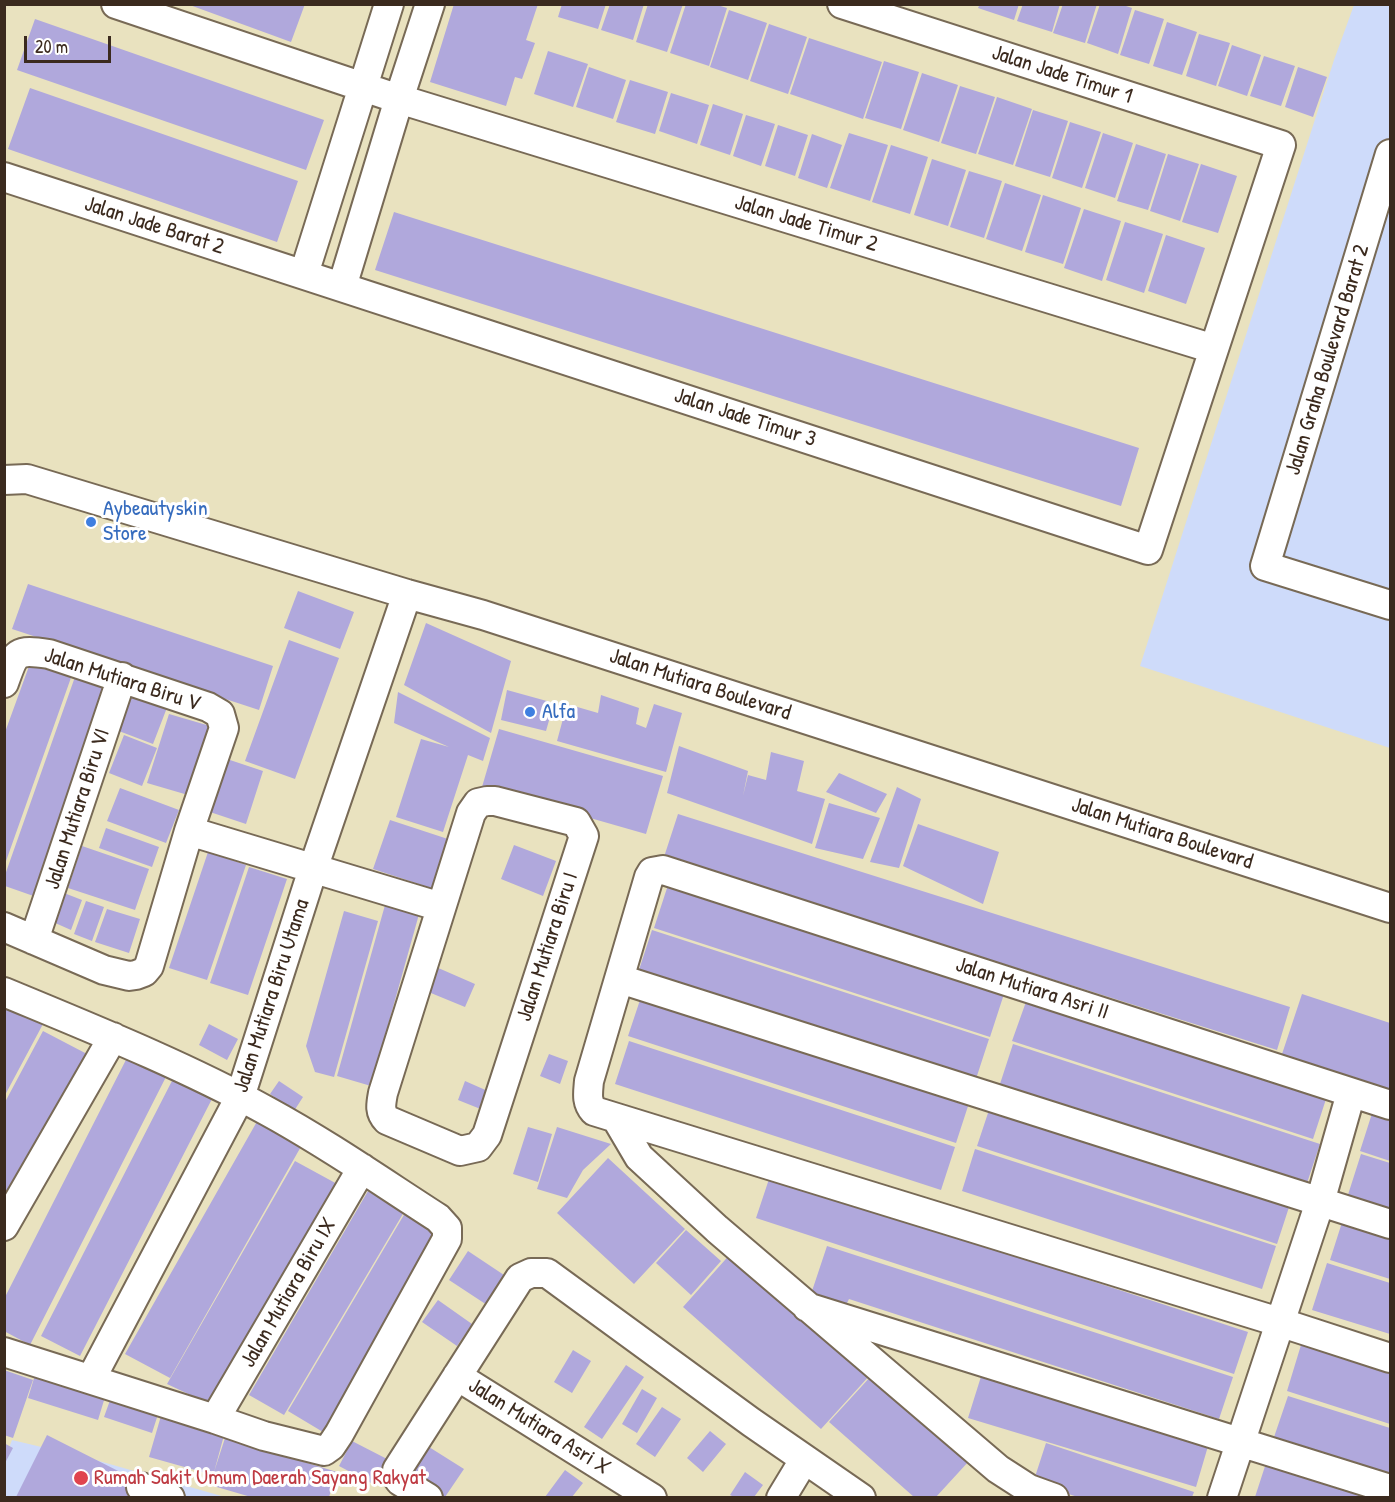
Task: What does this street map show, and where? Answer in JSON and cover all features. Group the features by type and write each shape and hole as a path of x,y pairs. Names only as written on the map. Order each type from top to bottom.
{"street":[{"name":"Jalan Jade Timur 2","path":"116,4 399,99 1214,349"},
{"path":"304,274 389,4"},
{"path":"342,287 430,4"},
{"name":"Jalan Jade Timur 1","path":"842,4 1281,145 1214,349"},
{"name":"Jalan Graha Boulevard Barat 2","path":"1390,154 1265,566 1390,605"},
{"name":"Jalan Jade Barat 2","path":"4,177 342,287"},
{"name":"Jalan Jade Timur 3","path":"342,287 1148,550 1214,349"},
{"name":"Jalan Mutiara Boulevard","path":"4,480 27,479 38,482 483,615 1390,908"},
{"name":"Jalan Mutiara Biru Utama","path":"90,1379 240,1097 313,869 407,594"},
{"name":"Jalan Mutiara Biru V","path":"8,673 19,653 49,654 122,677 220,714 224,728 189,831"},
{"name":"Jalan Mutiara Biru VI","path":"34,940 122,677"},
{"name":"Jalan Mutiara Biru I","path":"495,801 576,822 584,836 488,1135 478,1147 467,1151 449,1147 387,1120 381,1112 383,1093 441,907 471,813 478,803 495,801"},
{"path":"4,927 104,970 129,976 144,972 149,966 189,831 441,907"},
{"name":"Jalan Mutiara Asri II","path":"620,979 649,877 657,870 674,872 1390,1105"},
{"path":"1390,1224 620,979 590,1081 588,1096 594,1112 1280,1322 1390,1358"},
{"path":"4,992 114,1037 269,1112 362,1168 438,1218 446,1225 447,1239 339,1434 331,1446 324,1451 264,1436 4,1352"},
{"path":"4,1226 114,1037"},
{"path":"1222,1497 1320,1202 1351,1093"},
{"path":"616,1118 639,1157 807,1307 998,1469 1029,1489 1054,1497"},
{"name":"Jalan Mutiara Biru IX","path":"216,1419 362,1168"},
{"path":"428,1497 400,1481 397,1470 520,1278 531,1273 547,1273 804,1460 861,1497"},
{"path":"807,1307 1390,1489"},
{"name":"Jalan Mutiara Asri X","path":"457,1376 652,1497"},
{"path":"781,1497 804,1460"},
{"path":"141,1487 170,1497"}],"shaded area":[{"path":"1354,5 1390,5 1390,748 1140,666 1334,60"},
{"name":"Rumah Sakit Umum Daerah Sayang Rakyat","path":"12,1440 92,1459 225,1497 5,1498 5,1458"}],"building":[{"path":"187,4 305,4 291,42"},
{"path":"454,4 538,4 526,40 535,43 522,79 515,77 506,106 430,82"},
{"path":"562,4 606,4 598,29 558,17"},
{"path":"610,4 644,4 633,40 601,30"},
{"path":"648,4 683,4 667,52 636,42"},
{"path":"686,4 714,4 727,8 709,66 670,53"},
{"path":"980,4 1019,4 1014,20 978,8"},
{"path":"1023,4 1060,4 1052,32 1017,21"},
{"path":"1063,4 1097,4 1085,43 1053,33"},
{"path":"1100,4 1120,4 1132,8 1118,54 1087,43"},
{"path":"729,10 767,23 748,80 710,67"},
{"path":"1135,10 1164,19 1149,64 1120,55"},
{"path":"35,19 324,120 306,170 17,70"},
{"path":"1167,22 1197,32 1182,75 1153,66"},
{"path":"769,24 807,37 788,94 750,81"},
{"path":"1199,34 1230,43 1216,86 1186,76"},
{"path":"809,38 882,62 863,119 790,94"},
{"path":"1232,45 1261,55 1247,96 1218,86"},
{"path":"548,51 588,64 573,107 534,94"},
{"path":"1264,56 1295,66 1281,106 1250,96"},
{"path":"884,61 919,72 901,129 865,118"},
{"path":"589,67 626,80 613,119 576,107"},
{"path":"1298,67 1327,77 1313,117 1285,107"},
{"path":"922,73 958,85 939,142 903,130"},
{"path":"630,80 668,92 655,134 616,122"},
{"path":"960,86 995,97 976,154 941,143"},
{"path":"30,88 298,181 277,242 8,149"},
{"path":"671,93 709,105 697,144 659,131"},
{"path":"997,97 1032,109 1013,165 978,154"},
{"path":"713,104 743,114 730,155 700,145"},
{"path":"1033,110 1068,121 1050,177 1015,166"},
{"path":"746,115 775,124 761,166 733,156"},
{"path":"1070,122 1101,132 1082,188 1052,178"},
{"path":"778,125 808,135 795,176 765,166"},
{"path":"849,133 888,145 870,201 830,188"},
{"path":"1103,133 1133,143 1115,198 1085,188"},
{"path":"812,134 842,145 827,188 798,178"},
{"path":"1136,144 1166,154 1148,210 1117,201"},
{"path":"891,145 928,157 910,214 872,202"},
{"path":"1168,154 1199,164 1180,221 1150,211"},
{"path":"932,159 966,170 948,226 914,215"},
{"path":"1201,164 1237,176 1218,233 1182,222"},
{"path":"969,171 1002,181 984,238 950,227"},
{"path":"1005,183 1041,195 1022,251 986,239"},
{"path":"1043,195 1081,208 1063,264 1025,252"},
{"path":"1084,209 1121,221 1102,281 1064,268"},
{"path":"394,212 1139,448 1121,506 375,270"},
{"path":"1125,222 1163,234 1144,293 1106,280"},
{"path":"1166,235 1205,248 1186,304 1148,291"},
{"path":"28,584 273,666 259,710 12,629"},
{"path":"298,591 354,612 340,649 284,628"},
{"path":"426,623 511,661 491,733 404,685"},
{"path":"289,640 339,658 295,779 245,761"},
{"path":"32,658 73,672 5,864 4,735"},
{"path":"76,674 117,688 42,899 5,886 5,875"},
{"path":"126,689 168,705 153,744 111,728"},
{"path":"507,690 554,703 546,731 501,720"},
{"path":"398,692 490,738 483,761 468,755 443,832 396,817 421,739 449,747 394,723"},
{"path":"601,695 639,708 636,724 646,728 654,704 682,713 666,772 557,741 567,704 598,713"},
{"path":"169,714 210,726 188,795 147,783"},
{"path":"499,729 663,776 646,834 482,787"},
{"path":"124,735 157,748 142,786 109,773"},
{"path":"679,746 748,771 743,796 748,775 766,780 771,752 804,761 797,791 825,799 812,844 667,793"},
{"path":"224,758 263,771 246,824 207,811"},
{"path":"839,773 887,794 876,813 826,792"},
{"path":"897,787 921,799 899,868 870,862"},
{"path":"120,788 179,810 166,843 107,821"},
{"path":"829,803 880,818 863,859 815,848"},
{"path":"678,814 1290,1007 1277,1050 664,857"},
{"path":"390,820 454,841 437,890 373,869"},
{"path":"918,824 999,852 983,904 903,866"},
{"path":"106,828 159,847 152,867 99,848"},
{"path":"514,845 556,861 543,896 501,879"},
{"path":"82,846 149,869 135,910 68,888"},
{"path":"208,852 246,865 207,980 169,968"},
{"path":"249,867 287,879 248,995 210,983"},
{"path":"668,885 1004,994 990,1037 654,928"},
{"path":"64,893 82,900 71,930 53,922"},
{"path":"387,898 421,907 371,1086 337,1076"},
{"path":"86,901 104,907 92,941 74,934"},
{"path":"107,909 140,919 129,953 95,942"},
{"path":"344,911 378,921 334,1077 315,1072 306,1046"},
{"path":"652,930 989,1039 975,1082 638,973"},
{"path":"436,967 475,984 465,1007 426,991"},
{"path":"642,994 970,1100 956,1143 628,1036"},
{"path":"1302,994 1390,1023 1390,1092 1281,1057"},
{"path":"1027,999 1327,1096 1313,1139 1012,1041"},
{"path":"4,1004 43,1024 4,1097"},
{"path":"209,1024 238,1039 227,1060 199,1045"},
{"path":"43,1031 87,1054 4,1210 4,1104"},
{"path":"629,1041 955,1147 941,1190 615,1084"},
{"path":"1013,1044 1320,1144 1306,1186 999,1087"},
{"path":"131,1050 170,1069 30,1345 4,1331 4,1299"},
{"path":"549,1054 568,1061 560,1084 540,1076"},
{"path":"174,1077 213,1097 80,1356 41,1336"},
{"path":"279,1081 303,1097 294,1111 270,1094"},
{"path":"465,1081 490,1092 483,1110 458,1100"},
{"path":"991,1104 1291,1201 1277,1244 977,1146"},
{"path":"1375,1104 1390,1109 1390,1161 1360,1151"},
{"path":"259,1118 303,1143 170,1378 125,1354"},
{"path":"528,1127 552,1134 538,1182 513,1174"},
{"path":"557,1127 611,1144 583,1170 567,1198 537,1189"},
{"path":"975,1149 1276,1246 1262,1289 962,1191"},
{"path":"1361,1154 1390,1163 1390,1215 1346,1201"},
{"path":"608,1158 685,1229 634,1284 557,1213"},
{"path":"295,1161 339,1185 214,1406 167,1384"},
{"path":"770,1176 1248,1332 1234,1374 756,1218"},
{"path":"368,1191 404,1212 284,1415 249,1395"},
{"path":"408,1208 443,1228 323,1432 288,1411"},
{"path":"1345,1213 1390,1227 1390,1279 1330,1260"},
{"path":"686,1230 721,1261 691,1295 656,1263"},
{"path":"827,1246 1233,1377 1219,1419 849,1299 844,1309 810,1297"},
{"path":"468,1251 507,1277 487,1305 449,1280"},
{"path":"733,1251 871,1374 821,1429 683,1307"},
{"path":"1327,1263 1390,1283 1390,1334 1312,1310"},
{"path":"438,1300 472,1324 457,1346 422,1322"},
{"path":"1301,1345 1390,1372 1390,1424 1287,1391"},
{"path":"573,1350 591,1361 572,1393 554,1382"},
{"path":"626,1365 644,1377 602,1439 584,1427"},
{"path":"984,1367 1211,1436 1196,1487 968,1418"},
{"path":"4,1370 33,1380 13,1438 4,1435"},
{"path":"35,1375 105,1397 98,1420 28,1398"},
{"path":"872,1375 969,1461 936,1497 914,1497 829,1422"},
{"path":"642,1389 657,1398 637,1433 622,1424"},
{"path":"113,1392 160,1408 152,1433 104,1417"},
{"path":"1288,1396 1390,1428 1390,1480 1272,1443"},
{"path":"662,1407 681,1419 655,1457 636,1444"},
{"path":"163,1409 226,1428 214,1472 225,1438 337,1472 329,1497 251,1497 210,1485 213,1475 149,1457"},
{"path":"710,1431 726,1444 703,1472 687,1458"},
{"path":"47,1435 136,1480 127,1497 16,1497"},
{"path":"352,1441 387,1459 373,1484 339,1466"},
{"path":"4,1443 13,1448 4,1465"},
{"path":"1046,1443 1194,1492 1192,1497 1078,1497 1033,1483"},
{"path":"429,1447 464,1469 445,1497 410,1477"},
{"path":"1268,1457 1390,1497 1255,1497"},
{"path":"565,1470 583,1483 572,1497 545,1497"},
{"path":"745,1472 763,1485 754,1497 730,1495"}],"place":[{"name":"Aybeautyskin Store","path":"91,522"},
{"name":"Alfa","path":"530,712"},
{"name":"Rumah Sakit Umum Daerah Sayang Rakyat","path":"81,1478"}]}
